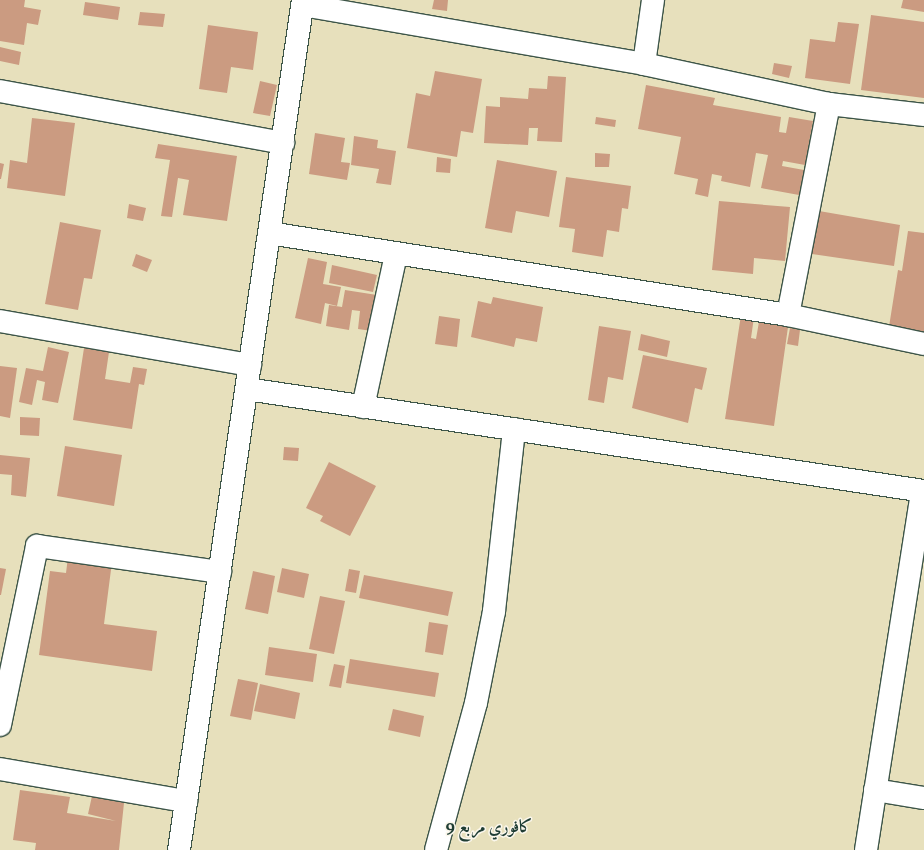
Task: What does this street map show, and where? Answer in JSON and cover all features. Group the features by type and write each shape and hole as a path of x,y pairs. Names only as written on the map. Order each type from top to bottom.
{"street":[{"path":"644,64 653,0"},
{"path":"179,850 303,3 644,64 829,104 924,115"},
{"path":"0,90 283,143"},
{"path":"788,315 829,104"},
{"path":"269,233 396,255 788,315 924,344"},
{"path":"363,407 396,255"},
{"path":"0,321 250,365"},
{"path":"247,389 923,491 866,850"},
{"path":"436,850 476,703 494,612 514,429"},
{"path":"0,725 37,546 220,572"},
{"path":"0,769 186,801"},
{"path":"875,790 924,798"}],"building":[{"path":"0,0 25,0 24,7 41,10 38,25 27,23 24,45 0,41"},
{"path":"434,0 448,0 447,11 432,9"},
{"path":"903,0 924,0 924,12 901,8"},
{"path":"85,2 120,7 118,20 83,15"},
{"path":"140,12 165,14 163,27 138,25"},
{"path":"871,15 924,22 924,98 861,90"},
{"path":"838,22 859,24 850,84 805,78 810,39 835,42"},
{"path":"208,25 258,32 253,70 231,67 227,93 199,89"},
{"path":"0,47 21,52 19,65 0,61"},
{"path":"774,63 792,66 789,78 772,74"},
{"path":"435,71 482,79 473,133 461,131 457,157 407,148 416,93 430,96"},
{"path":"548,76 566,77 562,142 537,141 538,128 529,128 528,145 484,143 486,106 500,107 500,97 528,99 529,88 547,89"},
{"path":"260,81 277,85 270,116 253,113"},
{"path":"646,85 715,98 713,105 781,117 779,132 786,133 789,117 813,121 805,165 783,161 782,166 804,170 799,195 761,188 768,155 756,153 750,187 721,181 722,176 712,174 708,197 695,194 698,179 674,174 681,137 638,129"},
{"path":"596,117 616,120 615,127 595,124"},
{"path":"32,118 75,123 65,196 7,188 10,160 27,163"},
{"path":"315,133 345,138 341,162 350,163 347,180 309,174"},
{"path":"354,136 378,140 377,148 396,151 391,185 376,183 379,169 351,165"},
{"path":"158,144 237,156 227,221 183,215 189,180 178,178 172,217 161,216 170,160 155,158"},
{"path":"595,153 610,154 609,167 595,167"},
{"path":"437,157 451,159 450,173 436,172"},
{"path":"497,160 557,171 549,217 516,211 512,233 485,228"},
{"path":"0,163 4,164 1,179 0,179"},
{"path":"566,177 631,186 628,209 622,208 619,232 607,230 603,257 572,252 575,229 559,227"},
{"path":"719,201 790,207 785,261 754,258 753,274 712,270"},
{"path":"129,204 146,208 143,221 127,218"},
{"path":"819,211 900,225 894,266 812,254"},
{"path":"60,222 101,230 92,279 84,278 78,310 45,304"},
{"path":"908,231 924,233 924,338 888,333 898,270 902,271"},
{"path":"136,254 152,260 147,272 132,266"},
{"path":"308,258 327,262 323,284 341,287 337,306 325,303 321,324 295,318"},
{"path":"332,265 377,275 373,292 329,283"},
{"path":"345,290 377,295 372,331 358,329 360,311 352,310 349,330 326,326 329,305 342,307"},
{"path":"493,297 543,307 537,342 516,338 514,347 471,337 478,301 491,304"},
{"path":"741,315 754,317 751,338 756,339 760,316 789,320 774,426 725,419"},
{"path":"439,316 460,319 457,347 435,344"},
{"path":"599,326 631,331 623,380 608,377 604,403 588,400"},
{"path":"790,328 800,330 798,346 787,344"},
{"path":"641,334 670,341 667,357 638,350"},
{"path":"48,347 69,352 58,403 42,400 45,382 37,380 32,405 19,402 26,368 43,371"},
{"path":"84,348 109,352 105,379 130,383 133,367 147,369 144,385 139,384 132,429 73,420"},
{"path":"643,355 707,368 702,390 695,388 688,423 632,408"},
{"path":"0,366 17,368 10,418 0,416"},
{"path":"20,417 40,418 39,436 20,435"},
{"path":"65,446 122,455 114,506 57,496"},
{"path":"284,447 299,448 298,461 283,460"},
{"path":"0,455 30,458 26,497 11,495 12,475 0,474"},
{"path":"329,462 376,486 350,536 320,521 323,516 306,508"},
{"path":"68,557 112,562 104,624 157,631 152,671 39,655 50,571 66,573"},
{"path":"0,568 6,569 1,595 0,595"},
{"path":"282,568 309,574 304,598 277,592"},
{"path":"349,569 360,571 356,593 345,591"},
{"path":"253,571 275,576 268,614 245,609"},
{"path":"364,575 453,592 448,616 359,598"},
{"path":"320,596 345,601 334,654 309,649"},
{"path":"429,622 448,625 443,655 425,652"},
{"path":"269,647 317,654 313,682 265,675"},
{"path":"350,659 439,673 435,697 346,683"},
{"path":"334,664 345,666 341,688 329,686"},
{"path":"238,679 258,683 251,720 230,716"},
{"path":"260,684 300,693 295,719 254,711"},
{"path":"393,709 424,716 420,737 388,730"},
{"path":"20,790 70,797 67,813 116,821 88,814 92,796 124,803 119,850 35,850 36,843 13,840"}],"district":[{"name":"كافوري مربع 9","path":"489,828"}]}
